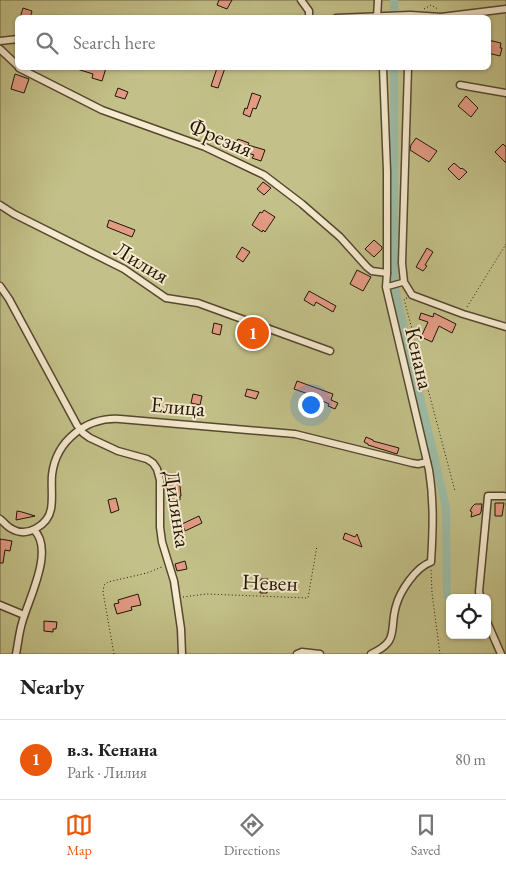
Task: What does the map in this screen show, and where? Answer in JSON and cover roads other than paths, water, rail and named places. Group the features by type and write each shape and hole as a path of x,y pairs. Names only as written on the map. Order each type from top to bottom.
{"street":[{"path":"301,0 309,11 309,15"},
{"path":"377,15 378,0"},
{"path":"456,15 506,9"},
{"path":"0,41 15,39"},
{"name":"Фрезия","path":"0,50 15,64"},
{"name":"Фрезия","path":"23,70 102,110 205,148 264,175 302,204 340,237 372,271 387,273"},
{"name":"Кенана","path":"371,654 384,647 390,640 394,629 396,606 401,594 418,569 431,562 434,520 427,462 386,288 387,171 383,70"},
{"name":"Кенана","path":"408,70 402,263 404,282 412,295 462,314 506,327"},
{"path":"460,85 506,93"},
{"name":"Лилия","path":"0,204 29,222 124,269 166,298 198,303 330,351"},
{"path":"386,288 404,282"},
{"name":"Дилянка","path":"0,286 13,306 80,430 90,438 113,449 147,459 157,469 160,480 160,527 162,542 174,581 181,629 182,654"},
{"name":"Елица","path":"34,530 44,523 51,511 52,475 57,456 68,440 80,430 95,422 113,419 288,433 412,463 427,462"},
{"path":"480,594 488,496 504,496"},
{"path":"0,519 14,530 25,532 34,530 37,532 40,544 41,563 20,629 16,654"},
{"path":"0,605 24,616"},
{"path":"491,631 501,654"},
{"path":"297,654 302,652 320,654"}],"waterway":[{"path":"394,0 394,15"},
{"path":"394,70 394,277 397,299 446,507 447,594"}],"place":[{"name":"в.з. Кенана","path":"253,333"}]}
